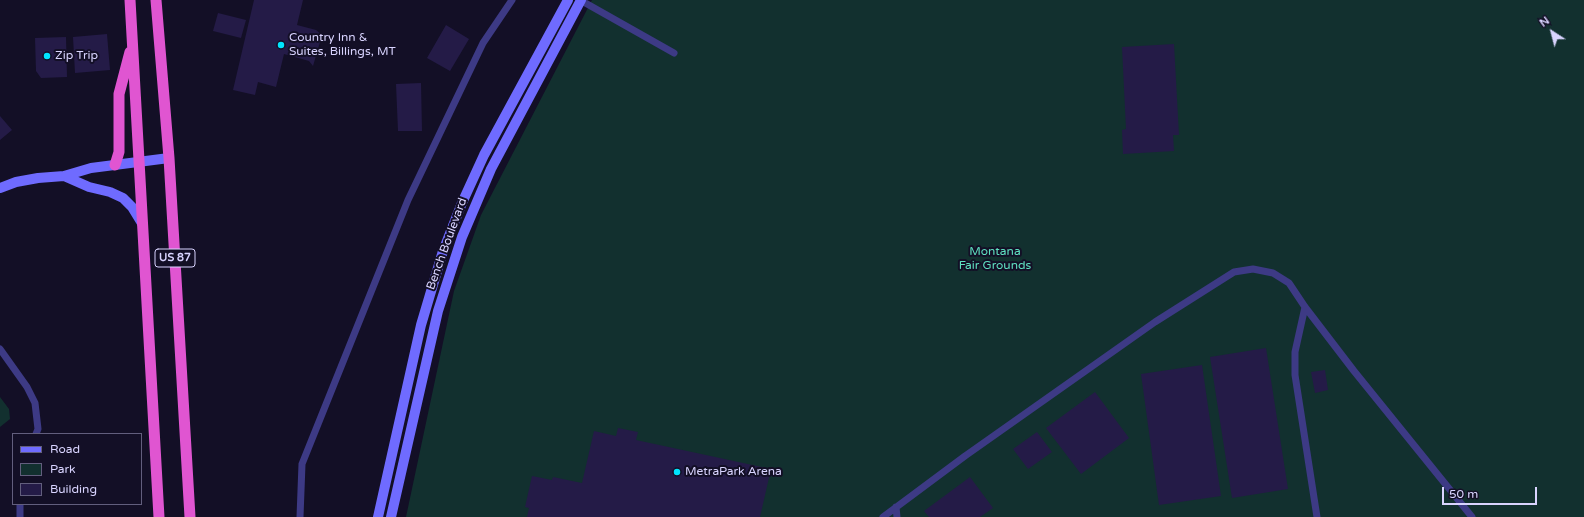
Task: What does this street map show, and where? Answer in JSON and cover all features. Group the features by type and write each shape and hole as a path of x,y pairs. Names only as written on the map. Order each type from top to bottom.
{"highway":[{"name":"US 87","path":"130,0 159,517"},
{"name":"US 87","path":"156,0 169,158 190,517"},
{"path":"115,165 119,152 119,94 132,46"}],"main road":[{"path":"378,517 421,325 443,251 462,203 484,155 568,0"},
{"name":"Bench Boulevard","path":"391,517 438,311 465,230 491,168 580,0"},
{"path":"0,188 24,180 64,176 91,168 140,163 169,158"},
{"path":"64,176 89,187 110,192 123,198 132,207 143,225"}],"lane":[{"path":"300,517 302,464 408,200 483,43 512,0"},
{"path":"580,0 674,52"},
{"path":"883,517 965,456 1155,322 1234,272 1253,269 1273,273 1289,283 1305,307 1472,517"},
{"path":"1305,307 1296,345 1295,375 1317,517"},
{"path":"0,349 34,399 37,411 36,433"},
{"path":"20,505 20,517"},
{"path":"896,507 897,517"}],"green space":[{"name":"Montana Fair Grounds","path":"592,0 1584,0 1584,517 406,517 454,291 481,215"},
{"path":"0,397 9,409 10,419 0,427"}],"building":[{"name":"Country Inn & Suites, Billings, MT","path":"254,0 303,0 297,25 316,30 322,35 313,66 309,61 284,54 276,87 258,82 255,95 233,90"},
{"path":"218,13 246,20 241,38 213,31"},
{"path":"446,25 469,39 450,71 427,58"},
{"path":"107,34 110,70 75,73 73,37"},
{"path":"66,37 67,77 41,78 36,71 35,38"},
{"path":"1174,44 1179,135 1173,135 1174,151 1123,154 1122,130 1126,129 1122,47"},
{"path":"421,83 422,131 398,131 396,84"},
{"path":"0,116 12,130 0,140"},
{"path":"1266,348 1288,489 1232,498 1210,357"},
{"path":"1202,365 1221,496 1159,505 1141,374"},
{"path":"1325,370 1328,390 1315,393 1311,372"},
{"path":"1095,392 1129,438 1081,474 1046,428"},
{"name":"MetraPark Arena","path":"618,428 638,432 636,440 771,469 760,517 527,517 529,508 525,507 532,476 552,480 553,477 582,483 594,431 616,436"},
{"path":"1037,432 1052,452 1028,469 1013,449"},
{"path":"970,477 993,508 980,517 929,517 924,511"}],"place":[{"name":"Country Inn & Suites, Billings, MT","path":"281,45"},
{"name":"Zip Trip","path":"47,56"},
{"name":"MetraPark Arena","path":"677,472"}]}
